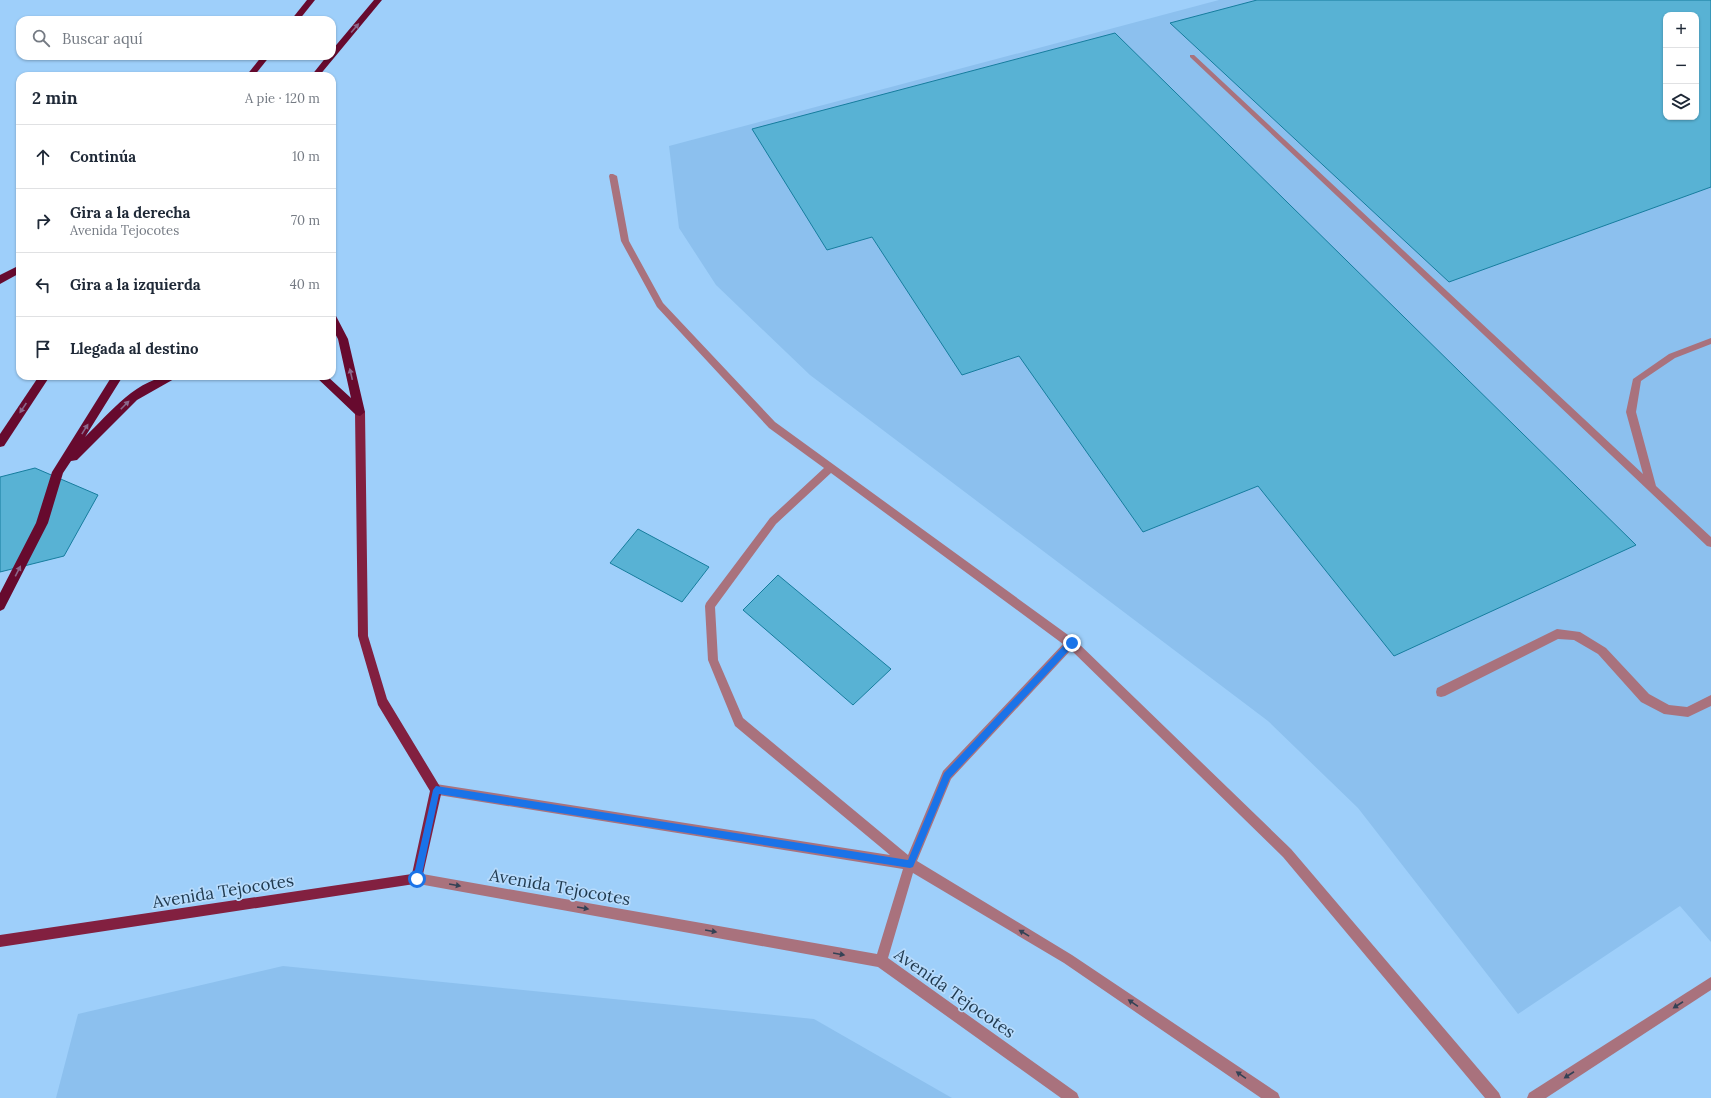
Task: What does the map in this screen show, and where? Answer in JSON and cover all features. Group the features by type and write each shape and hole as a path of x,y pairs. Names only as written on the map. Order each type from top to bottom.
{"highway":[{"path":"298,16 311,0"},
{"path":"336,51 378,0"},
{"path":"253,72 263,60"},
{"path":"318,72 329,60"},
{"path":"0,280 16,270"},
{"path":"336,326 343,339 360,412"},
{"path":"0,443 42,380"},
{"path":"0,606 42,523 58,472 116,380"},
{"path":"58,472 134,397 163,380"},
{"path":"324,380 360,412"}],"main road":[{"path":"360,412 363,636 382,701 436,790 417,879"},
{"name":"Avenida Tejocotes","path":"0,941 417,879"}],"street":[{"path":"1192,56 1711,543"},
{"path":"613,176 625,241 660,306 772,425 1072,643 1286,853 1494,1098"},
{"path":"1652,488 1631,412 1637,379 1672,356 1711,341"},
{"path":"831,467 773,521 710,606 713,660 739,722 910,864 1068,959 1273,1098"},
{"path":"1441,692 1556,634 1576,635 1602,651 1645,698 1668,710 1688,712 1711,700"},
{"path":"881,961 910,864 947,775 1072,643"},
{"path":"436,790 910,864"},
{"name":"Avenida Tejocotes","path":"417,879 881,961 1072,1098"},
{"path":"1534,1098 1711,983"}],"shaded area":[{"path":"1219,0 1711,0 1711,942 1680,906 1518,1014 1358,808 1268,721 810,375 716,285 679,228 669,146"},
{"path":"283,966 814,1019 952,1098 56,1098 78,1014"}],"building":[{"path":"1257,0 1711,0 1711,187 1449,282 1170,23"},
{"path":"1115,33 1636,545 1394,656 1258,486 1143,532 1019,356 962,375 872,237 827,250 752,129"},
{"path":"35,468 98,495 64,556 0,572 0,477"},
{"path":"638,529 709,567 682,602 610,563"},
{"path":"778,575 891,669 853,705 743,610"}],"route":[{"path":"417,879 436,790 910,864 947,775 1072,643"}]}
